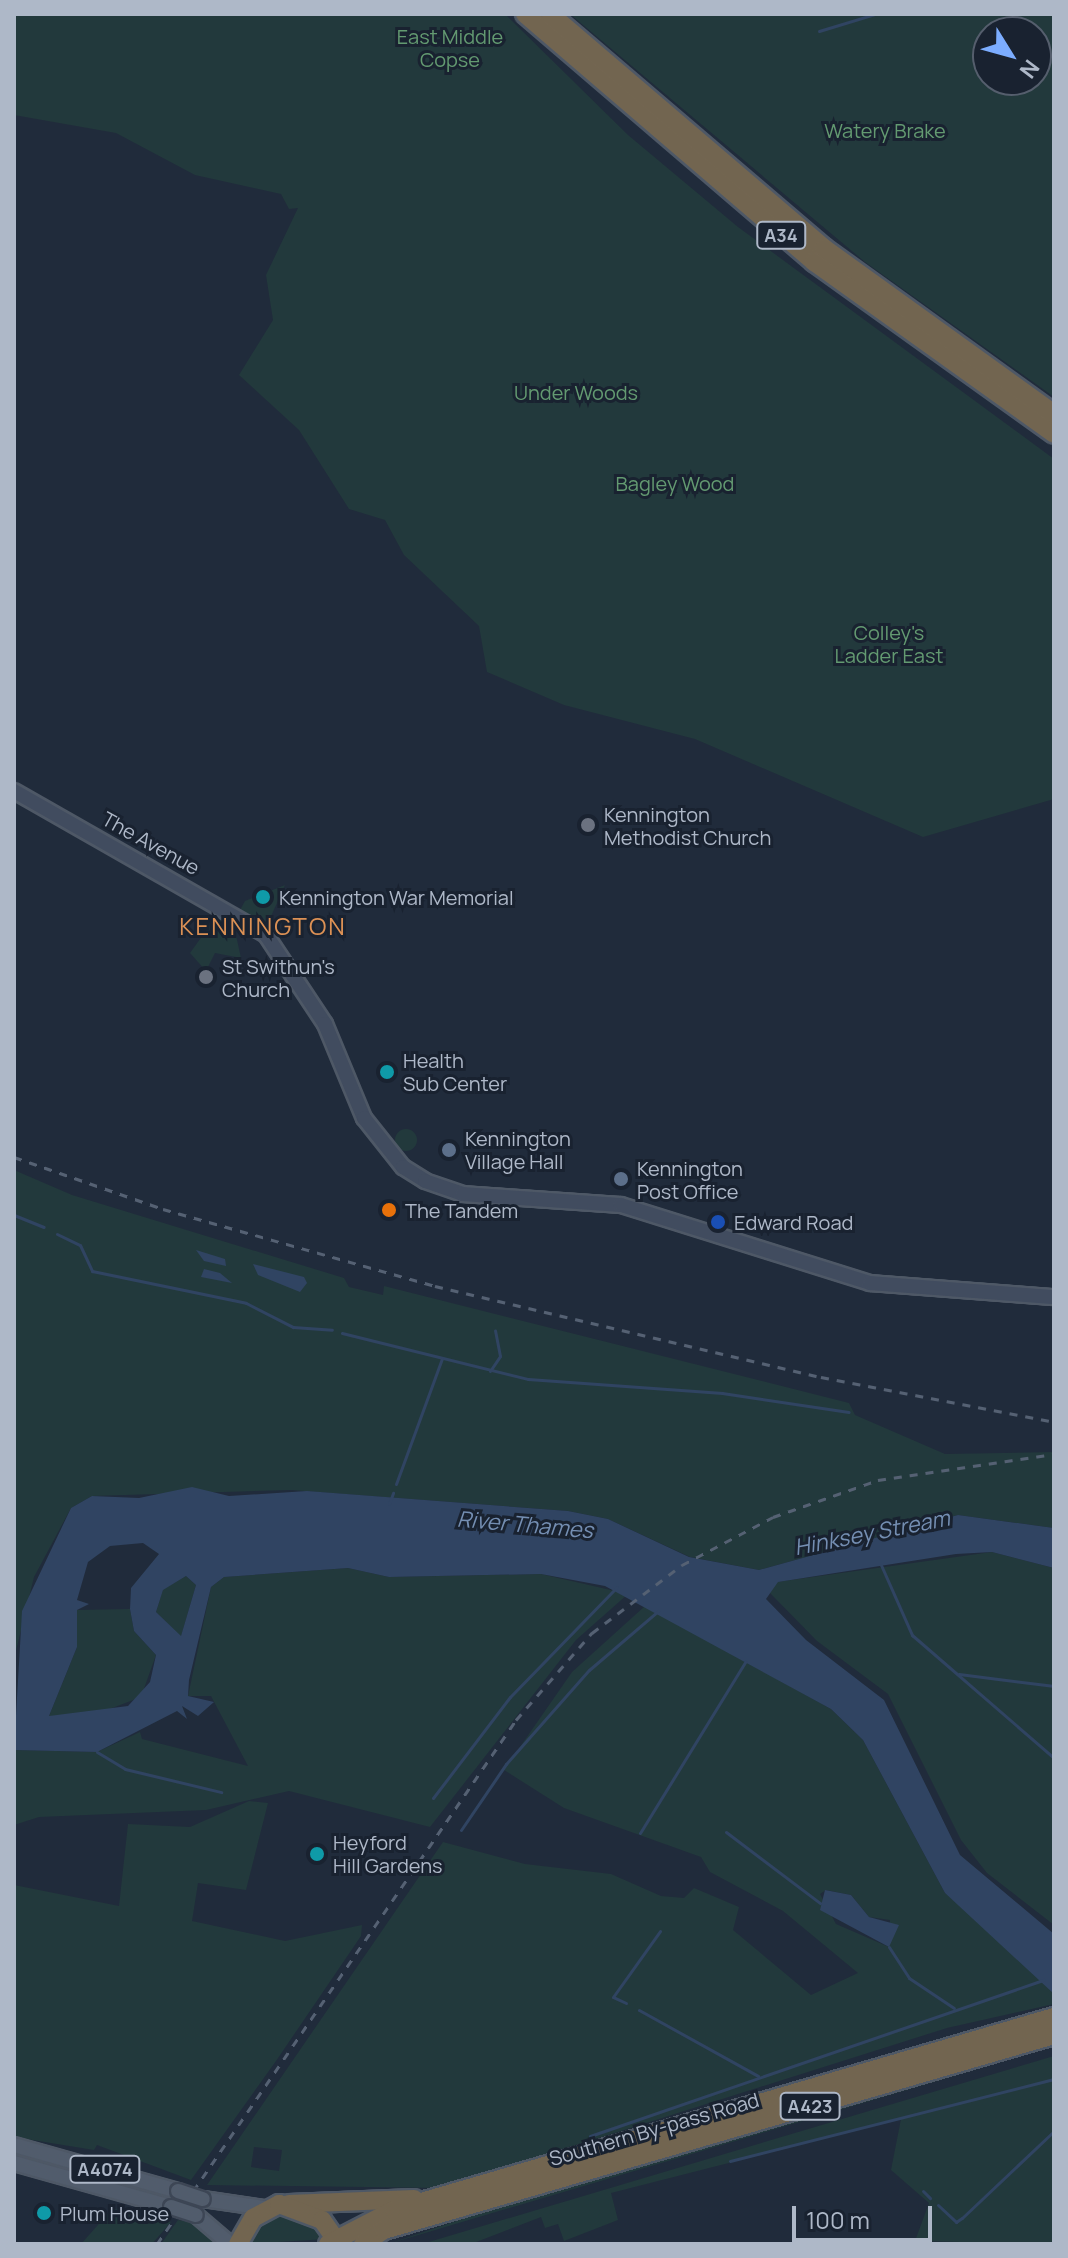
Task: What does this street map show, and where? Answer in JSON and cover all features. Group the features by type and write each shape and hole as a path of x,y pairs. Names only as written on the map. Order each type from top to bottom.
{"highway":[{"name":"A34","path":"525,14 814,262 1054,434"},
{"name":"A34","path":"550,14 824,248 1054,414"},
{"name":"Southern By-pass Road","path":"334,2242 434,2199 1048,2028"},
{"name":"Southern By-pass Road","path":"363,2244 384,2230 429,2220 1048,2028"},
{"name":"Southern By-pass Road","path":"265,2208 289,2204 434,2199"},
{"path":"289,2204 322,2220 334,2242"},
{"path":"238,2244 265,2208"},
{"path":"381,2244 429,2220"}],"main road":[{"name":"A4074","path":"14,2145 203,2199 265,2208"},
{"name":"A4074","path":"14,2163 196,2215 230,2244"}],"street":[{"name":"The Avenue","path":"14,791 266,935 325,1024 364,1118 403,1167 425,1181 462,1194 621,1205 870,1283 1054,1297"}],"green space":[{"name":"Under Woods","path":"14,14 505,14 628,135 738,227 1054,459 1054,799 923,837 695,739 564,705 487,672 479,626 404,555 385,520 349,509 299,430 239,375 273,320 266,275 298,208 289,209 281,194 195,175 116,133 14,115"},
{"name":"Watery Brake","path":"570,14 1054,14 1054,397 865,262"},
{"path":"285,885 268,923 240,910 245,901"},
{"path":"218,914 234,926 241,958 215,953 206,971 190,953"},
{"path":"406,1129 414,1132 417,1140 414,1148 406,1151 398,1148 395,1140 398,1132"},
{"path":"14,1170 72,1195 344,1278 349,1287 383,1295 384,1286 849,1403 855,1415 945,1454 1054,1452 1054,1528 958,1515 759,1570 690,1557 608,1519 568,1511 291,1490 92,1496 71,1508 34,1577 14,1659"},
{"path":"992,1552 1054,1568 1054,1925 987,1873 961,1840 888,1694 817,1641 768,1591 777,1582"},
{"path":"348,1568 389,1577 541,1574 628,1594 576,1640 430,1827 289,1791 206,1810 39,1817 14,1825 14,1750 97,1752 140,1732 142,1739 248,1766 211,1696 188,1696 211,1587 224,1577"},
{"path":"186,1576 196,1585 181,1637 156,1612 163,1589"},
{"path":"645,1606 831,1709 863,1740 945,1893 1005,1944 1054,1994 1054,2004 947,2028 441,2188 207,2185 443,1842 525,1864 611,1874 661,1896 684,1898 694,1888 739,1907 733,1930 811,1995 858,1973 783,1911 710,1872 701,1857 564,1808 504,1770 572,1672","holes":["826,1890 851,1895 869,1917 890,1920 889,1947 836,1924 820,1894","254,2147 282,2150 279,2171 251,2167"]},
{"path":"130,1609 134,1631 156,1655 141,1697 94,1715 49,1716 77,1647 77,1610"},
{"path":"249,1801 268,1803 246,1890 198,1883 192,1921 285,1941 362,1925 361,1936 276,2061 191,2180 97,2145 94,2150 14,2137 14,1885 119,1906 128,1824 190,1827"},
{"path":"1048,2042 1052,2047 388,2244 560,2186"},
{"path":"1054,2056 1054,2244 915,2241 929,2203 891,2170 901,2119 611,2193 618,2220 564,2241 558,2224 545,2228 541,2217 471,2244 422,2244"},
{"path":"113,2208 150,2222 155,2215 171,2222 152,2244 81,2244"},
{"path":"281,2212 309,2217 327,2239 246,2244 257,2224"},
{"path":"178,2220 194,2223 215,2244 161,2244"}],"water":[{"path":"196,1250 225,1259 226,1266 204,1261"},
{"path":"253,1264 304,1277 307,1283 300,1292 258,1275"},
{"path":"204,1269 220,1273 232,1283 201,1277"},
{"name":"River Thames","path":"192,1487 229,1496 307,1491 568,1511 608,1519 689,1557 759,1570 958,1515 1054,1528 1054,1568 992,1552 956,1554 778,1582 766,1599 806,1640 884,1700 960,1855 1054,1934 1054,1994 945,1893 863,1740 831,1709 605,1586 541,1574 389,1577 348,1568 224,1577 211,1587 189,1680 188,1696 214,1702 198,1716 182,1706 187,1719 177,1711 97,1752 14,1750 22,1611 71,1508 92,1496 139,1498","holes":["143,1543 159,1554 131,1588 130,1609 134,1631 156,1655 150,1682 128,1706 49,1716 77,1647 77,1610 89,1604 77,1600 88,1562 110,1546","186,1576 196,1585 181,1636 156,1612 163,1590"]},
{"path":"825,1890 851,1895 869,1917 899,1925 889,1947 820,1910"}],"waterway":[{"path":"819,31 875,14"},
{"path":"14,1215 44,1227"},
{"path":"57,1234 80,1245 92,1271 246,1303 293,1327 332,1330"},
{"path":"490,1371 500,1356 495,1330"},
{"path":"342,1333 528,1379 722,1393 849,1412"},
{"path":"396,1484 442,1358"},
{"path":"389,1504 393,1493"},
{"path":"881,1565 912,1635 1054,1758"},
{"path":"433,1798 510,1697 617,1587"},
{"path":"461,1830 506,1764 589,1670 658,1611"},
{"path":"640,1833 745,1662"},
{"path":"959,1674 1054,1686"},
{"path":"97,1752 125,1769 221,1792"},
{"path":"726,1832 820,1903"},
{"path":"626,2003 613,1997 660,1931"},
{"path":"889,1947 909,1978 954,2008"},
{"path":"590,2136 1044,1980"},
{"path":"639,2010 758,2076"},
{"path":"730,2161 1054,2079"},
{"path":"938,2205 956,2222 1054,2131"},
{"path":"923,2191 930,2198"}],"railway":[{"path":"14,1157 163,1209 435,1286 821,1377 1054,1422"},
{"path":"157,2244 516,1720 592,1633 682,1565 773,1517 878,1480 1054,1454"}],"place":[{"name":"Kennington Methodist Church","path":"588,825"},
{"name":"Kennington War Memorial","path":"263,897"},
{"name":"St Swithun's Church","path":"206,977"},
{"name":"Health Sub Center","path":"387,1072"},
{"name":"Kennington Village Hall","path":"449,1150"},
{"name":"Kennington Post Office","path":"621,1179"},
{"name":"The Tandem","path":"389,1210"},
{"name":"Edward Road","path":"718,1222"},
{"name":"Heyford Hill Gardens","path":"317,1854"},
{"name":"Plum House","path":"44,2213"}],"district":[{"name":"KENNINGTON","path":"263,926"}],"park label":[{"name":"East Middle Copse","path":"450,48"},
{"name":"Bagley Wood","path":"675,483"},
{"name":"Colley's Ladder East","path":"889,644"}],"water label":[{"name":"Hinksey Stream","path":"872,1533"}]}
